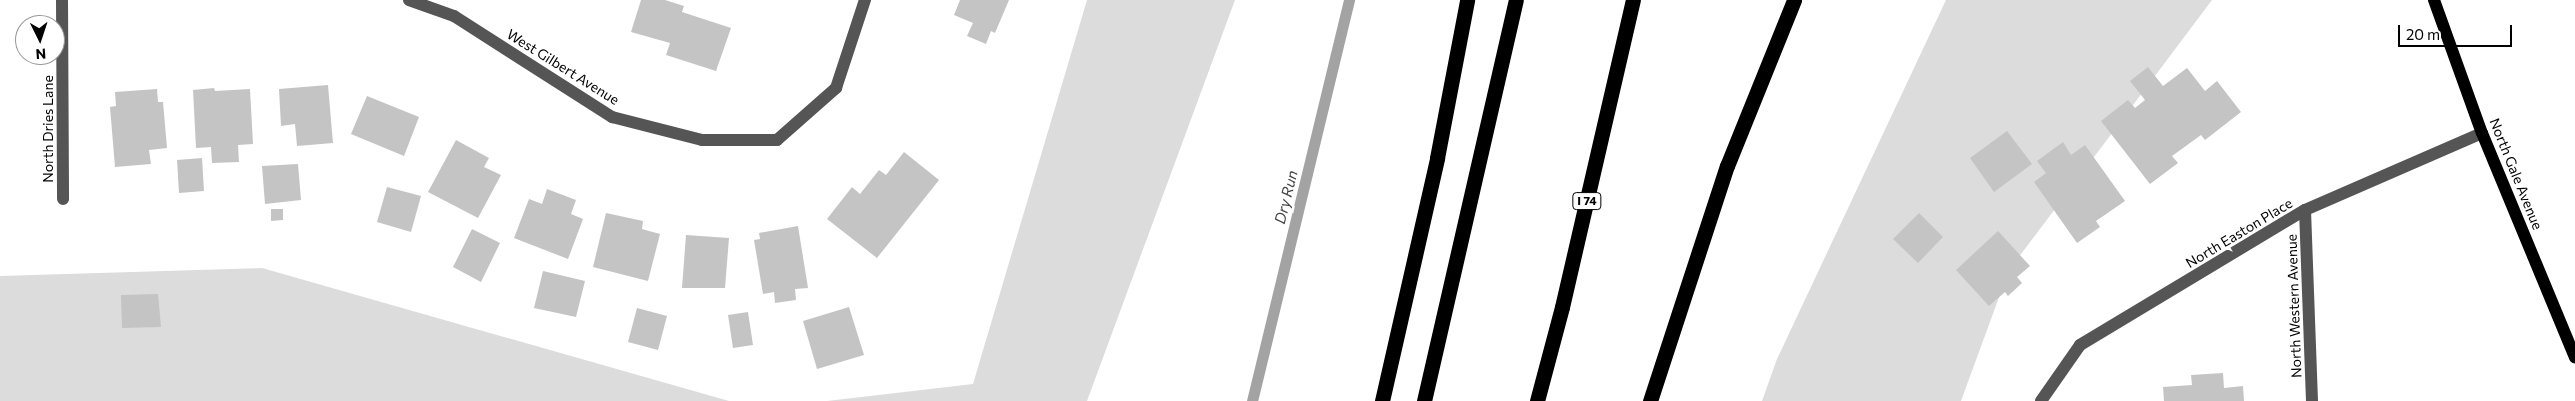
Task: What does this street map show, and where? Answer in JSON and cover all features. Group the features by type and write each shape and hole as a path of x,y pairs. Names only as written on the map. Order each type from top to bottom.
{"highway":[{"path":"1382,401 1437,158 1467,0"},
{"path":"1424,401 1516,0"},
{"name":"I 74","path":"1537,401 1562,307 1633,0"},
{"path":"1650,401 1727,166 1794,0"}],"main road":[{"name":"North Gale Avenue","path":"2434,0 2482,133 2575,357"}],"street":[{"name":"North Dries Lane","path":"62,0 63,199"},
{"name":"West Gilbert Avenue","path":"409,0 454,16 612,117 702,140 777,140 785,134 836,88 865,0"},
{"name":"North Easton Place","path":"2042,401 2080,345 2305,210 2482,133"},
{"name":"North Western Avenue","path":"2305,210 2312,401"}],"shaded area":[{"path":"1087,0 1235,0 1087,401 827,401 973,384"},
{"path":"1946,0 2212,0 2009,270 1961,401 1762,401 1777,359"},
{"path":"262,268 729,401 0,401 0,276"}],"building":[{"path":"641,0 665,0 684,6 682,12 731,28 716,71 666,55 670,43 631,32"},
{"path":"960,0 1009,0 995,33 991,31 986,44 967,36 973,23 954,15"},
{"path":"2148,67 2163,86 2187,68 2205,91 2217,81 2241,112 2205,140 2201,135 2172,156 2178,163 2150,184 2101,121 2128,100 2135,108 2145,100 2130,81"},
{"path":"328,85 333,143 297,146 295,124 281,126 279,89"},
{"path":"214,88 215,91 250,89 253,144 238,145 239,162 212,163 211,147 196,148 193,90"},
{"path":"157,89 158,102 163,102 167,148 149,150 151,164 115,167 110,107 116,106 115,92"},
{"path":"367,96 419,117 404,156 351,134"},
{"path":"2007,131 2032,164 1994,192 1970,158"},
{"path":"456,140 489,158 484,167 501,175 478,218 428,192"},
{"path":"2063,142 2071,155 2085,145 2125,201 2096,221 2100,227 2077,243 2034,182 2046,173 2037,161"},
{"path":"904,152 939,180 877,258 827,219 852,187 860,194 879,170 886,175"},
{"path":"202,158 204,191 179,193 177,160"},
{"path":"298,164 301,200 265,204 262,166"},
{"path":"387,187 421,196 411,232 377,222"},
{"path":"547,189 576,200 571,214 583,219 568,259 514,238 529,199 542,204"},
{"path":"271,209 283,209 283,220 271,221"},
{"path":"606,213 643,221 642,229 660,234 648,281 593,267"},
{"path":"1919,213 1943,237 1918,263 1893,239"},
{"path":"798,226 808,288 795,289 796,300 775,303 774,292 763,294 754,240 760,239 759,233"},
{"path":"472,229 500,243 481,282 453,267"},
{"path":"1998,231 2030,266 2017,277 2022,283 2008,296 2005,292 1989,306 1956,270"},
{"path":"686,235 729,238 725,288 682,288"},
{"path":"543,271 585,281 576,317 534,308"},
{"path":"158,294 161,327 122,328 121,295"},
{"path":"849,307 864,355 817,369 803,321"},
{"path":"637,308 667,316 658,350 628,342"},
{"path":"748,312 753,345 733,348 728,315"},
{"path":"2223,373 2224,388 2243,386 2244,401 2164,401 2163,387 2192,385 2191,375"}],"waterway":[{"name":"Dry Run","path":"1252,401 1349,0"}]}
